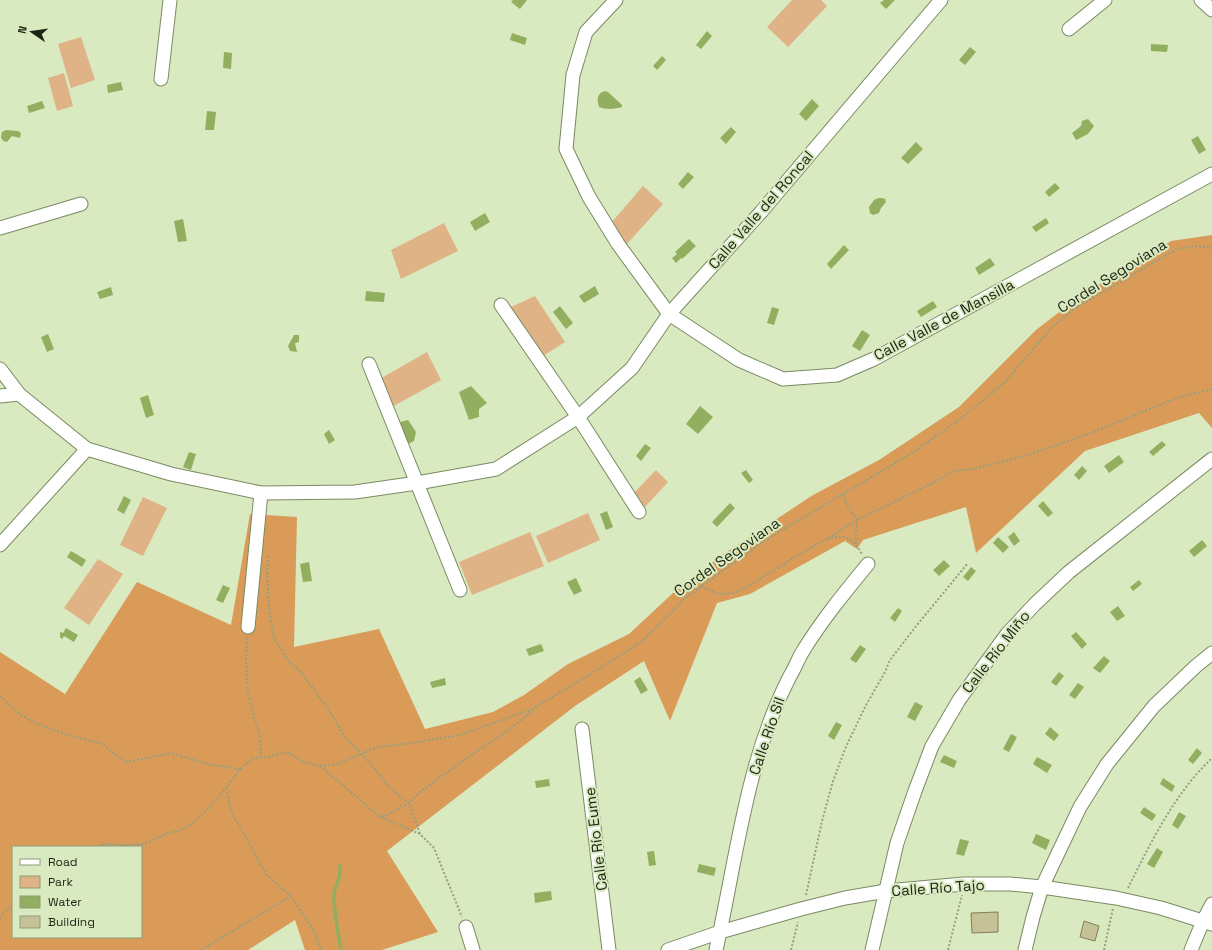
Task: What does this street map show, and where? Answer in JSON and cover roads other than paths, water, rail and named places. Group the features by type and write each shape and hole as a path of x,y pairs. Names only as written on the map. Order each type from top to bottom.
{"street":[{"path":"162,79 170,0"},
{"path":"616,0 586,32 573,75 566,148 589,197 618,244 669,314"},
{"name":"Calle Valle del Roncal","path":"0,369 19,394 87,448 171,474 261,492 355,492 496,469 578,417 632,368 669,314 766,206 941,0"},
{"path":"1069,29 1105,0"},
{"path":"1201,0 1212,10"},
{"name":"Calle Valle de Mansilla","path":"669,314 739,360 783,379 837,375 874,358 1212,174"},
{"path":"0,228 81,204"},
{"path":"501,305 578,417 639,512"},
{"path":"369,364 460,590"},
{"path":"0,396 19,394"},
{"path":"0,545 87,448"},
{"name":"Calle Río Miño","path":"872,950 897,843 914,791 932,746 959,700 1007,634 1069,572 1212,459"},
{"path":"248,627 261,492"},
{"name":"Calle Río Sil","path":"716,950 744,810 756,761 766,730 781,694 803,652 832,608 868,564"},
{"path":"1025,950 1042,888 1080,807 1107,764 1154,706 1212,652"},
{"name":"Calle Río Eume","path":"582,729 609,950"},
{"name":"Calle Río Tajo","path":"668,950 720,932 845,898 886,891 964,884 1010,884 1119,899 1161,908 1208,922"},
{"path":"1191,950 1208,922 1212,904"},
{"path":"466,927 473,950"}],"water":[{"path":"513,0 527,0 520,9 511,2"},
{"path":"884,0 895,0 886,9 880,3"},
{"path":"707,31 712,36 701,49 696,45"},
{"path":"512,33 527,38 525,45 510,40"},
{"path":"1151,44 1168,45 1167,52 1151,51"},
{"path":"970,47 976,52 965,65 959,60"},
{"path":"224,52 232,53 231,69 223,68"},
{"path":"662,56 666,60 657,70 653,66"},
{"path":"121,82 123,90 108,93 107,85"},
{"path":"605,91 622,105 622,107 605,109 599,107 598,98 602,92"},
{"path":"812,99 819,106 806,121 799,114"},
{"path":"42,101 45,108 29,113 27,106"},
{"path":"207,111 216,112 214,130 205,130"},
{"path":"1088,119 1094,126 1088,134 1076,140 1072,133 1081,126 1082,121"},
{"path":"731,127 736,132 726,144 720,138"},
{"path":"6,130 18,131 21,133 20,138 12,136 7,142 3,141 1,137 2,132"},
{"path":"1198,136 1206,150 1199,154 1191,140"},
{"path":"916,142 923,149 908,164 901,158"},
{"path":"688,172 694,177 683,189 678,184"},
{"path":"1055,183 1060,188 1049,197 1045,192"},
{"path":"878,198 885,199 886,202 879,213 873,215 870,213 869,207 874,200"},
{"path":"485,213 490,222 475,231 470,222"},
{"path":"1046,218 1049,223 1036,232 1032,227"},
{"path":"183,219 187,241 178,242 174,221"},
{"path":"689,239 696,246 676,263 672,258 677,254 675,252"},
{"path":"844,245 849,250 831,269 827,264"},
{"path":"990,258 995,265 979,275 975,268"},
{"path":"595,286 599,294 584,303 579,296"},
{"path":"111,287 113,295 100,299 97,292"},
{"path":"366,291 385,293 384,302 365,301"},
{"path":"933,301 937,307 921,317 917,311"},
{"path":"560,306 573,323 566,329 553,312"},
{"path":"772,307 779,309 774,325 767,323"},
{"path":"862,330 870,335 860,351 852,346"},
{"path":"48,334 54,349 47,352 41,337"},
{"path":"294,335 299,335 299,342 295,343 297,352 290,351 288,346"},
{"path":"471,386 487,403 479,409 479,417 469,420 459,392"},
{"path":"148,395 154,415 146,418 140,398"},
{"path":"700,406 713,417 698,434 686,424"},
{"path":"408,420 416,432 414,441 408,444 400,422"},
{"path":"329,430 335,440 329,444 324,434"},
{"path":"1162,441 1166,445 1153,456 1149,452"},
{"path":"645,444 651,448 641,461 636,456"},
{"path":"189,452 196,454 191,470 183,467"},
{"path":"1119,455 1124,462 1109,473 1104,466"},
{"path":"1082,466 1087,471 1079,480 1074,475"},
{"path":"746,470 753,480 749,483 741,473"},
{"path":"124,496 131,500 124,514 117,510"},
{"path":"1043,501 1053,513 1048,517 1038,506"},
{"path":"730,503 735,508 717,527 712,522"},
{"path":"607,511 613,527 606,530 600,514"},
{"path":"1014,532 1020,541 1014,546 1008,537"},
{"path":"998,537 1009,547 1003,553 993,543"},
{"path":"1202,540 1207,546 1194,557 1189,551"},
{"path":"71,551 86,560 82,567 67,557"},
{"path":"944,560 950,566 939,576 933,570"},
{"path":"309,562 312,581 303,582 300,564"},
{"path":"971,567 976,571 968,581 963,577"},
{"path":"576,578 582,591 574,595 567,582"},
{"path":"1139,580 1142,584 1133,591 1130,587"},
{"path":"223,585 230,588 223,603 216,600"},
{"path":"1118,606 1125,616 1117,621 1110,612"},
{"path":"898,608 902,611 895,622 890,618"},
{"path":"66,628 78,635 74,642 64,636 62,639 60,637 60,632 63,633"},
{"path":"1076,632 1087,644 1082,649 1071,636"},
{"path":"541,644 544,651 529,656 526,649"},
{"path":"860,645 866,649 856,663 850,659"},
{"path":"1104,656 1110,661 1100,673 1093,668"},
{"path":"1059,672 1064,676 1056,686 1051,682"},
{"path":"640,677 648,690 641,694 634,681"},
{"path":"445,678 446,685 432,688 430,682"},
{"path":"1078,683 1084,687 1075,699 1069,695"},
{"path":"915,702 923,706 915,721 907,717"},
{"path":"836,722 842,725 834,740 828,736"},
{"path":"1050,727 1059,735 1054,741 1045,734"},
{"path":"1011,734 1017,737 1009,752 1003,749"},
{"path":"1197,748 1202,753 1193,764 1188,760"},
{"path":"944,755 957,761 954,768 940,762"},
{"path":"1037,757 1052,765 1047,773 1033,764"},
{"path":"1163,778 1175,786 1172,792 1160,784"},
{"path":"549,779 550,786 536,788 535,781"},
{"path":"1144,807 1156,815 1152,821 1140,813"},
{"path":"1179,812 1186,816 1178,829 1172,825"},
{"path":"1036,834 1050,840 1046,850 1032,843"},
{"path":"960,839 969,841 964,856 956,854"},
{"path":"1157,848 1163,852 1154,868 1147,864"},
{"path":"654,851 656,865 649,866 647,852"},
{"path":"699,864 716,868 714,876 697,872"},
{"path":"551,891 552,900 535,903 534,893"}],"waterway":[{"path":"340,866 340,875 335,888 334,896 335,916 341,950"}]}
